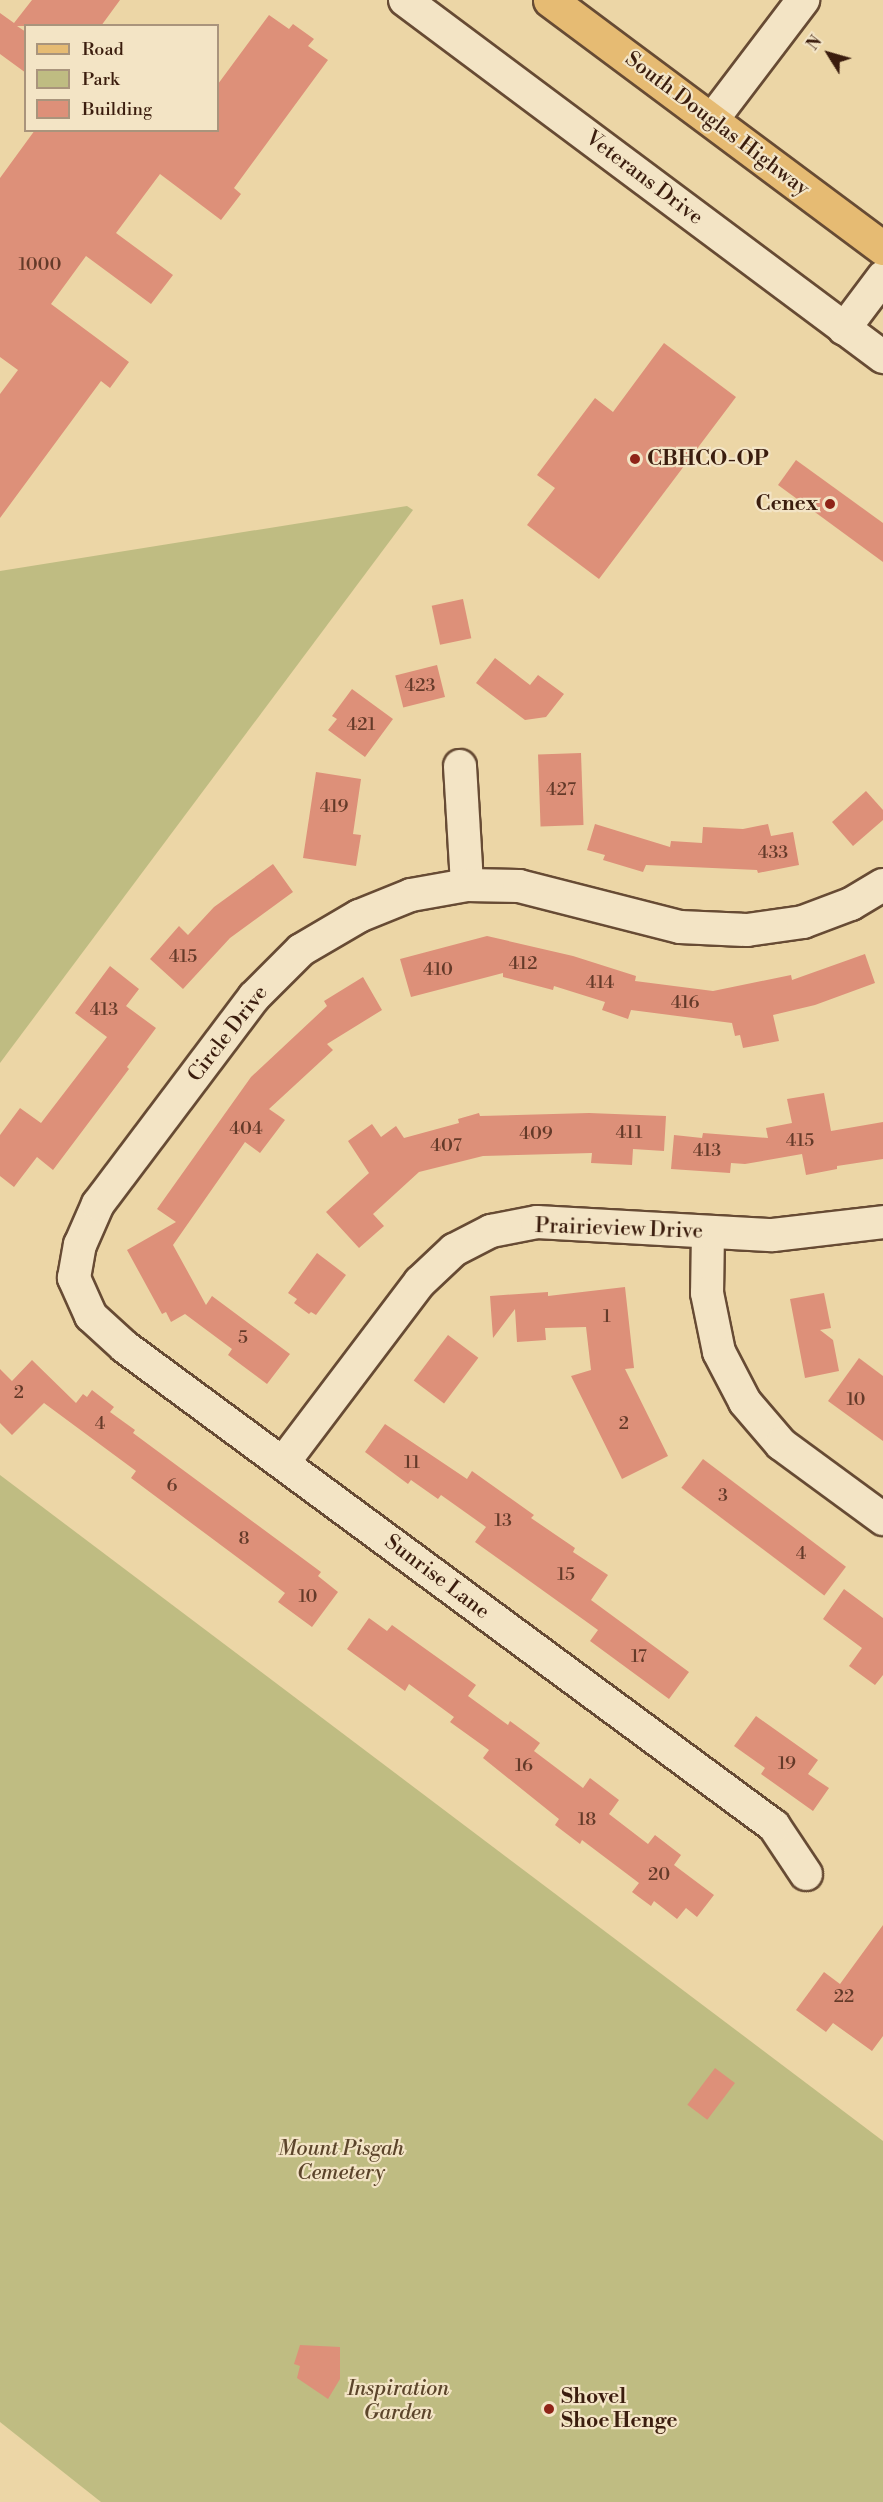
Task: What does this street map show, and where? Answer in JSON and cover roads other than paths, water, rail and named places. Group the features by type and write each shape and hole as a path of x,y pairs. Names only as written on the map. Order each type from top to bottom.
{"main road":[{"name":"South Douglas Highway","path":"550,0 883,248"}],"street":[{"name":"Veterans Drive","path":"405,0 883,357"},
{"path":"712,120 803,0"},
{"path":"844,329 883,278"},
{"path":"460,766 467,885"},
{"name":"Circle Drive","path":"74,1278 80,1245 98,1204 254,997 301,950 359,916 411,895 467,885 519,886 680,927 747,930 803,922 851,904 883,885"},
{"name":"Prairieview Drive","path":"283,1462 420,1282 463,1245 491,1231 537,1222 773,1235 883,1222"},
{"path":"708,1232 707,1293 719,1352 745,1402 781,1444 883,1520"},
{"name":"Sunrise Lane","path":"74,1278 92,1316 125,1347 774,1826 806,1874"}],"place":[{"name":"CBHCO-OP","path":"635,459"},
{"name":"Cenex","path":"830,504"},
{"name":"Shovel Shoe Henge","path":"549,2409"}],"park label":[{"name":"Mount Pisgah Cemetery","path":"341,2161"},
{"name":"Inspiration Garden","path":"398,2401"}]}
